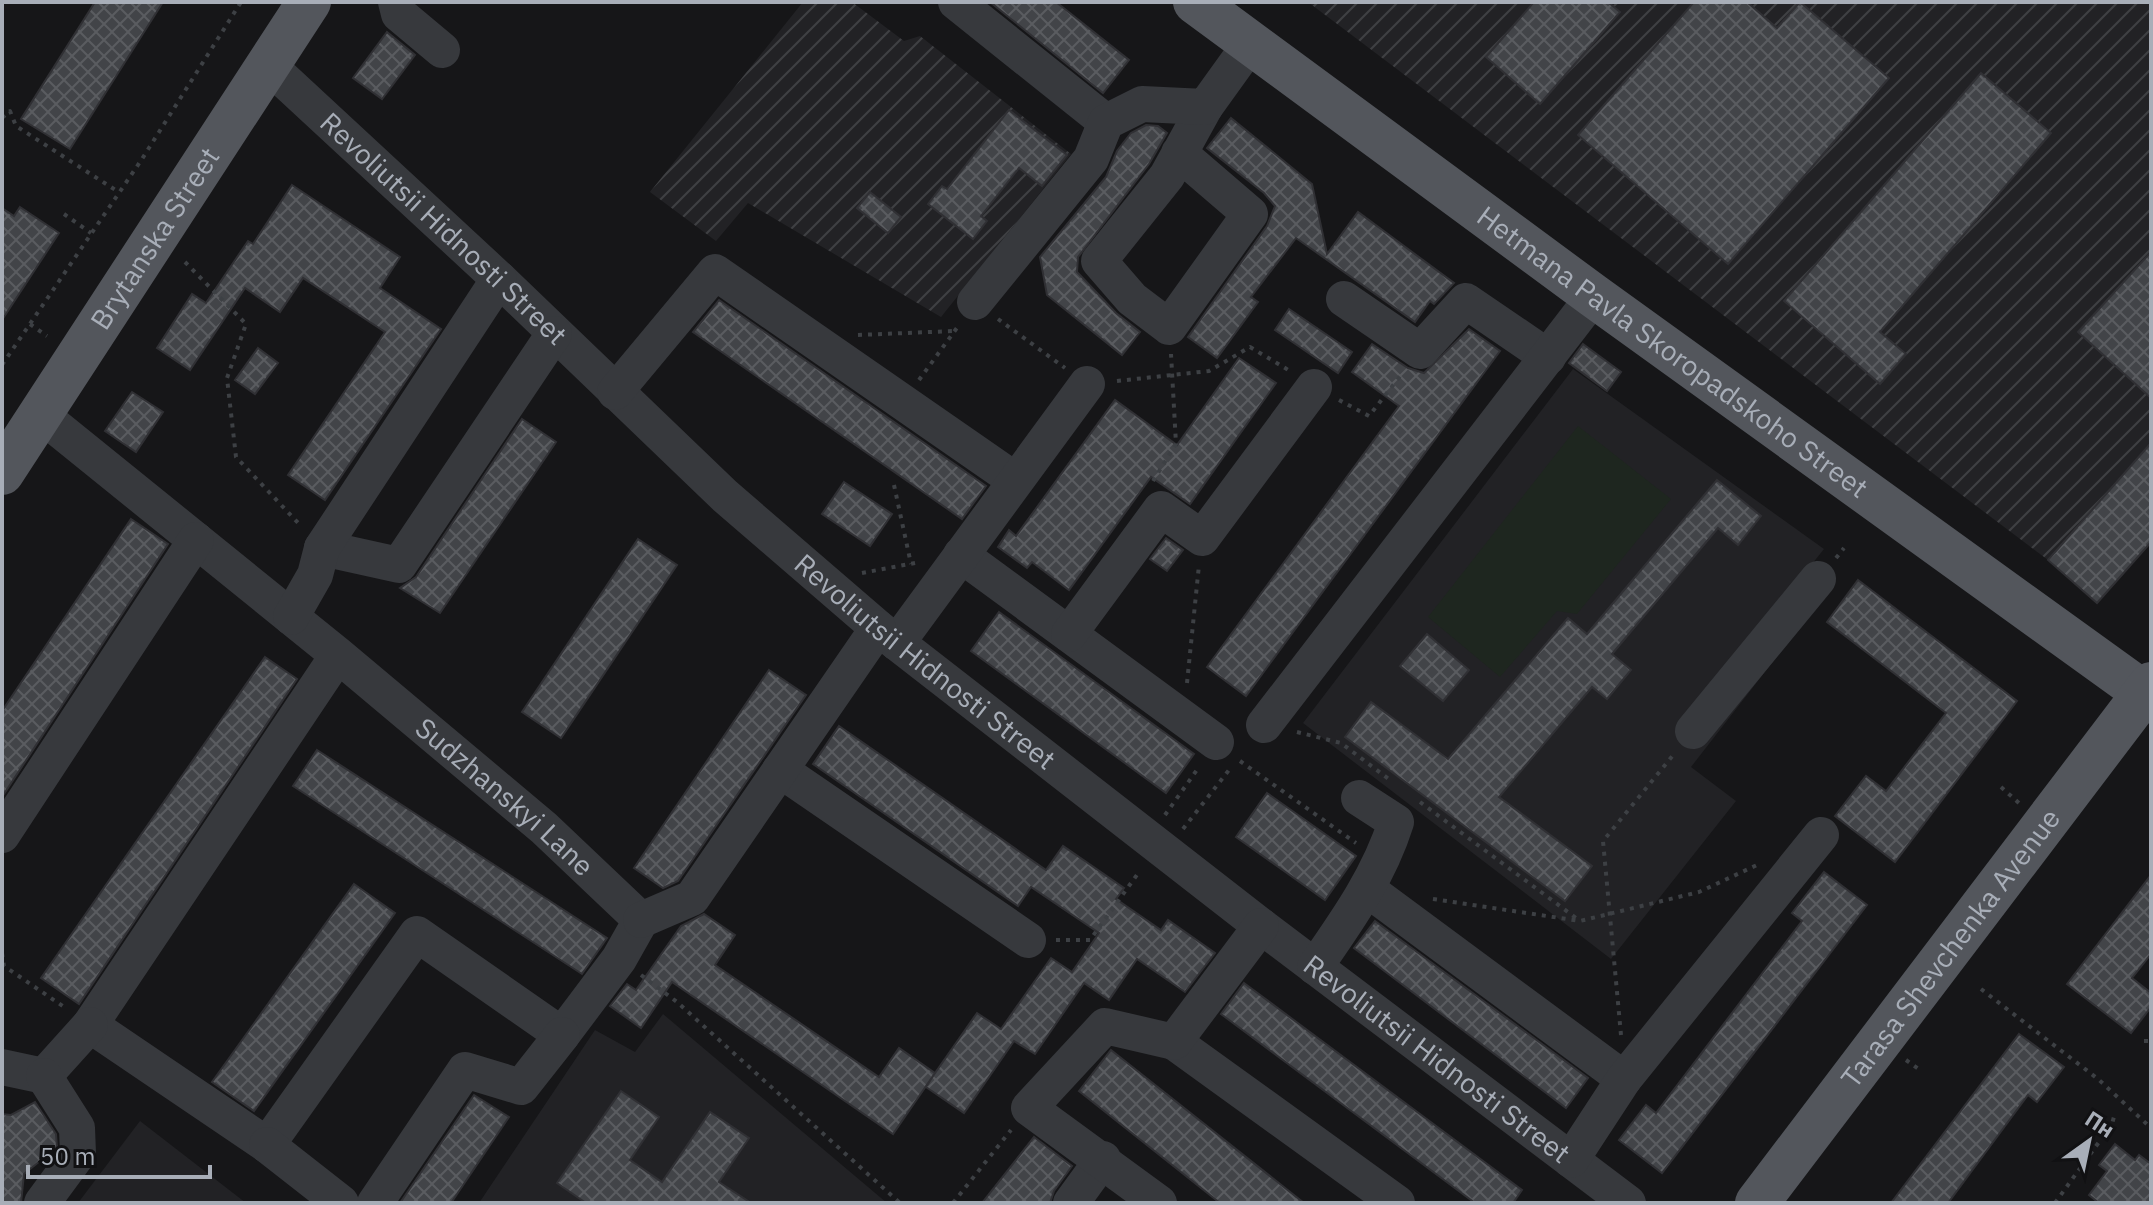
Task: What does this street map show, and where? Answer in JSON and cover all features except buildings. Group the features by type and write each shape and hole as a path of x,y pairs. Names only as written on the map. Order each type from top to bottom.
{"main road":[{"name":"Brytanska Street","path":"2,473 309,2"},
{"name":"Hetmana Pavla Skoropadskoho Street","path":"1195,2 1594,296 2148,691"},
{"name":"Tarasa Shevchenka Avenue","path":"1757,1203 2148,691"}],"street":[{"path":"396,2 399,14 442,50"},
{"path":"956,2 1106,122"},
{"path":"1179,153 1250,214 1169,327 1132,299 1099,261 1167,176 1179,153 1205,107 1251,43"},
{"name":"Revoliutsii Hidnosti Street","path":"268,65 499,279 725,496 888,635 1261,926 1628,1203"},
{"path":"975,302 1091,159 1106,122 1142,104 1205,107"},
{"path":"615,392 715,272 1015,480"},
{"path":"291,617 315,575 322,548 499,279"},
{"path":"1264,725 1594,296"},
{"path":"1344,299 1420,351 1466,301 1548,357"},
{"path":"322,548 399,565 554,334"},
{"path":"375,1203 465,1070 521,1087 619,959 641,920 692,898 780,770 888,635 961,555 1087,384"},
{"path":"1069,634 1161,509 1202,538 1314,387"},
{"name":"Sudzhanskyi Lane","path":"40,414 338,655 544,828 641,920"},
{"path":"2,835 196,540"},
{"path":"961,555 1216,742"},
{"path":"1693,731 1818,579"},
{"path":"44,1076 90,1025 338,655"},
{"path":"780,770 1028,940"},
{"path":"1315,967 1385,857 1396,822 1359,798"},
{"path":"1571,1160 1624,1079 1821,835"},
{"path":"1367,889 1624,1079"},
{"path":"1174,1042 1261,926"},
{"path":"267,1145 417,934 562,1035"},
{"path":"90,1025 267,1145 341,1203"},
{"path":"1159,1203 1103,1159 1029,1108 1105,1026 1174,1042 1397,1203"},
{"path":"2,1067 44,1076 77,1128 78,1154 42,1203"},
{"path":"1071,1203 1103,1159"}],"path":[{"path":"2,365 117,191 142,159 241,2"},
{"path":"2,118 10,111 16,126 117,191"},
{"path":"64,214 91,233"},
{"path":"185,262 246,324 227,378 236,457 322,548"},
{"path":"903,402 975,302 1087,384 1209,371 1250,347 1314,387 1369,416 1420,351"},
{"path":"30,324 47,336"},
{"path":"1161,509 1152,478 1176,444 1169,327"},
{"path":"812,339 889,332 954,331"},
{"path":"894,485 911,564"},
{"path":"1183,717 1202,538"},
{"path":"852,575 961,555"},
{"path":"1264,725 1341,743 1391,780"},
{"path":"1624,1079 1603,841 1693,731"},
{"path":"1179,835 1237,759 1367,851"},
{"path":"1416,799 1580,921"},
{"path":"1428,898 1580,921 1699,892 1767,860"},
{"path":"1028,940 1090,940 1139,872"},
{"path":"2,953 4,966 90,1025"},
{"path":"619,959 677,1002 900,1203"},
{"path":"1981,989 2098,1079 2151,1128"},
{"path":"2144,1041 2151,1041"},
{"path":"953,1203 1029,1108"},
{"path":"2055,1203 2112,1124 2115,1113"}],"shaded area":[{"path":"803,2 852,2 904,41 920,36 1071,154 941,317 748,203 716,241 650,192"},
{"path":"1308,2 2151,2 2151,542 2048,560"},
{"path":"1573,369 1824,549 1768,619 1792,637 1691,767 1736,801 1611,959 1303,723"},
{"path":"1578,426 1671,499 1577,614 1557,611 1500,677 1428,617"},
{"path":"663,1014 887,1203 479,1203 595,1030 635,1052"},
{"path":"140,1121 246,1203 78,1203"}]}
